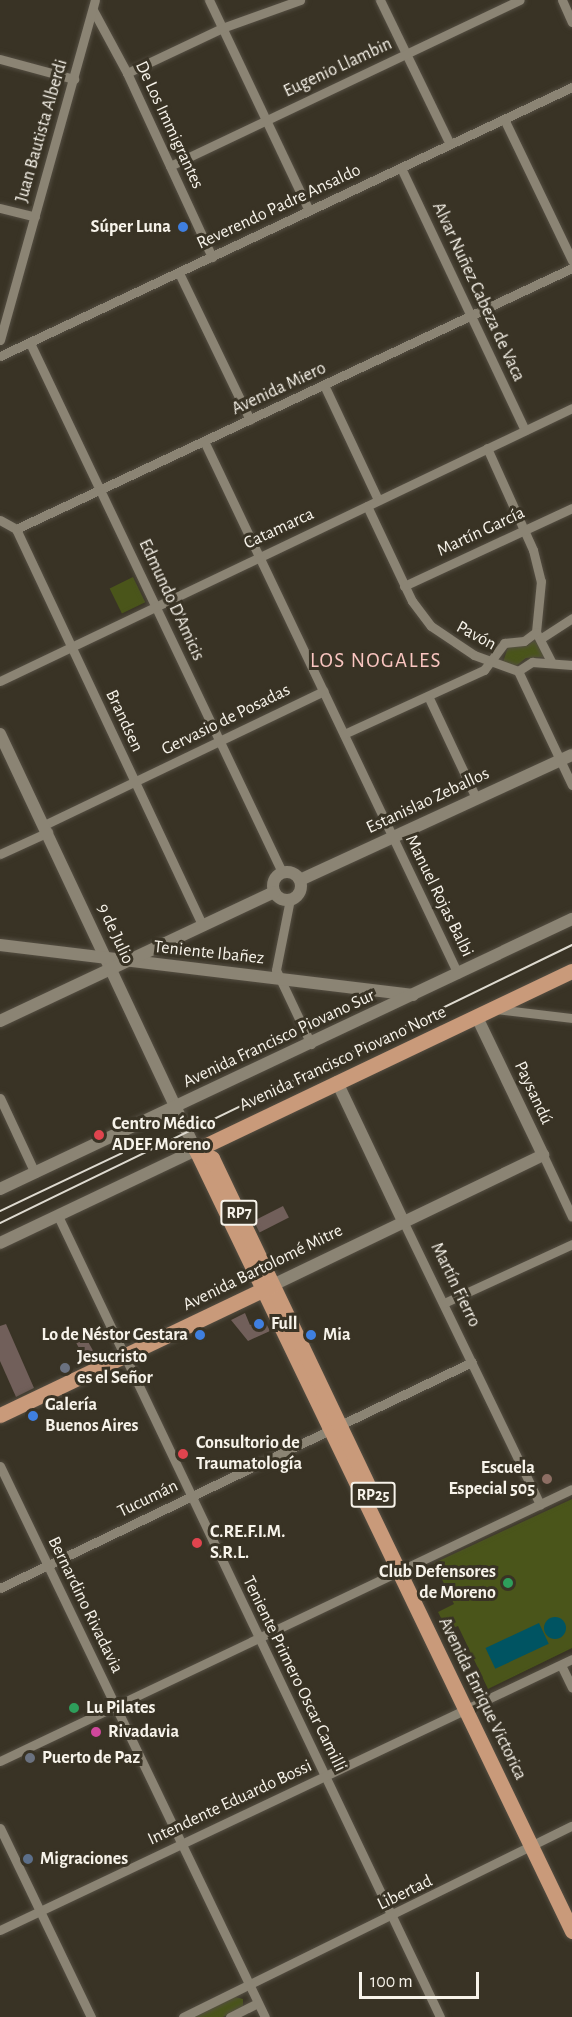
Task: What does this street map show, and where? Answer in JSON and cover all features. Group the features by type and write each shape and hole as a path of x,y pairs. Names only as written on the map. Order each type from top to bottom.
{"main road":[{"name":"Avenida Francisco Piovano Norte","path":"196,1150 572,971"},
{"name":"RP7","path":"196,1150 268,1287"},
{"name":"Avenida Bartolomé Mitre","path":"0,1415 268,1287"},
{"name":"Avenida Enrique Victorica","path":"268,1287 535,1845 572,1931"},
{"name":"Avenida Enrique Victorica","path":"535,1845 572,1910"}],"street":[{"name":"Juan Bautista Alberdi","path":"0,340 95,0"},
{"path":"209,0 309,212"},
{"path":"127,73 222,28 300,0"},
{"path":"380,0 450,144"},
{"name":"Eugenio Llambin","path":"170,166 520,0"},
{"path":"562,0 572,22"},
{"name":"De Los Immigrantes","path":"93,10 127,73 212,257"},
{"path":"0,58 74,79"},
{"name":"Reverendo Padre Ansaldo","path":"0,356 572,87"},
{"path":"504,119 572,260"},
{"name":"Alvar Nuñez Cabeza de Vaca","path":"401,168 525,430"},
{"path":"0,208 35,217"},
{"name":"Avenida Miero","path":"16,529 572,268"},
{"path":"179,273 250,420"},
{"name":"Edmundo D'Amicis","path":"30,343 282,872"},
{"path":"324,386 378,500"},
{"name":"Catamarca","path":"0,681 525,430 571,412"},
{"name":"Manuel Rojas Balbi","path":"204,441 458,974"},
{"path":"487,448 526,530 541,581 539,634 551,661"},
{"name":"Pavón","path":"366,506 404,586 436,631 491,663 518,671"},
{"name":"Martín García","path":"404,586 572,507"},
{"path":"0,520 16,529"},
{"name":"Brandsen","path":"16,529 203,926"},
{"path":"344,734 428,696 491,663 504,644 525,641 572,618"},
{"path":"572,665 551,661 527,663 518,671 572,785"},
{"name":"Gervasio de Posadas","path":"0,854 135,782 324,691"},
{"path":"428,696 476,798"},
{"name":"9 de Julio","path":"0,734 196,1150"},
{"name":"Estanislao Zeballos","path":"300,880 572,755"},
{"path":"274,892 274,881 282,872 300,880 300,890 290,899 276,965 279,979 311,1044"},
{"path":"0,1022 110,965 128,962 274,892 290,899"},
{"name":"Avenida Francisco Piovano Sur","path":"0,1189 176,1108 572,919"},
{"path":"0,945 110,965"},
{"name":"Teniente Ibañez","path":"128,962 413,996"},
{"path":"493,1009 572,1018"},
{"name":"Paysandú","path":"477,1017 572,1217"},
{"name":"Martín Fierro","path":"338,1082 540,1504"},
{"path":"0,1098 35,1173"},
{"name":"Avenida Francisco Piovano Norte","path":"0,1243 196,1150"},
{"name":"Avenida Bartolomé Mitre","path":"268,1287 543,1155"},
{"name":"Teniente Primero Oscar Camilli","path":"58,1215 123,1356 440,2017"},
{"path":"444,1303 572,1244"},
{"name":"Tucumán","path":"0,1588 472,1362"},
{"name":"Bernardino Rivadavia","path":"0,1466 265,2017"},
{"path":"0,1761 572,1489"},
{"name":"Intendente Eduardo Bossi","path":"0,1930 572,1659"},
{"path":"561,1665 572,1688"},
{"name":"Libertad","path":"183,2017 393,1917 572,1826"},
{"path":"0,1828 91,2017"},
{"path":"230,2017 258,2003"}],"green space":[{"path":"133,577 145,602 122,614 110,588"},
{"path":"536,639 544,657 526,658 516,666 503,662 508,647 527,646"},
{"name":"Club Defensores de Moreno","path":"572,1499 572,1648 488,1689 458,1626 447,1630 438,1612 454,1604 434,1563"},
{"path":"235,1997 243,1999 243,2007 223,2017 192,2017"}],"water":[{"path":"555,1617 563,1620 566,1628 563,1636 555,1639 547,1636 544,1628 547,1620"},
{"path":"539,1623 549,1644 495,1669 486,1648"}],"building":[{"path":"283,1206 289,1218 259,1233 254,1221"},
{"path":"245,1313 250,1325 264,1319 270,1331 248,1341 231,1320"},
{"path":"6,1324 34,1388 16,1397 0,1361 0,1326"},
{"path":"86,1338 97,1358 88,1363 76,1343"}],"railway":[{"path":"0,1223 572,945"},
{"path":"0,1211 122,1153"}],"place":[{"name":"Súper Luna","path":"183,227"},
{"name":"Centro Médico ADEF Moreno","path":"99,1135"},
{"name":"Full","path":"259,1324"},
{"name":"Lo de Néstor Gestara","path":"200,1335"},
{"name":"Mia","path":"311,1335"},
{"name":"Jesucristo es el Señor","path":"65,1368"},
{"name":"Galería Buenos Aires","path":"33,1416"},
{"name":"Consultorio de Traumatología","path":"183,1454"},
{"name":"Escuela Especial 505","path":"547,1479"},
{"name":"C.RE.F.I.M. S.R.L.","path":"197,1543"},
{"name":"Club Defensores de Moreno","path":"508,1583"},
{"name":"Lu Pilates","path":"74,1708"},
{"name":"Rivadavia","path":"96,1732"},
{"name":"Puerto de Paz","path":"30,1758"},
{"name":"Migraciones","path":"28,1859"}],"district":[{"name":"LOS NOGALES","path":"376,661"}]}
